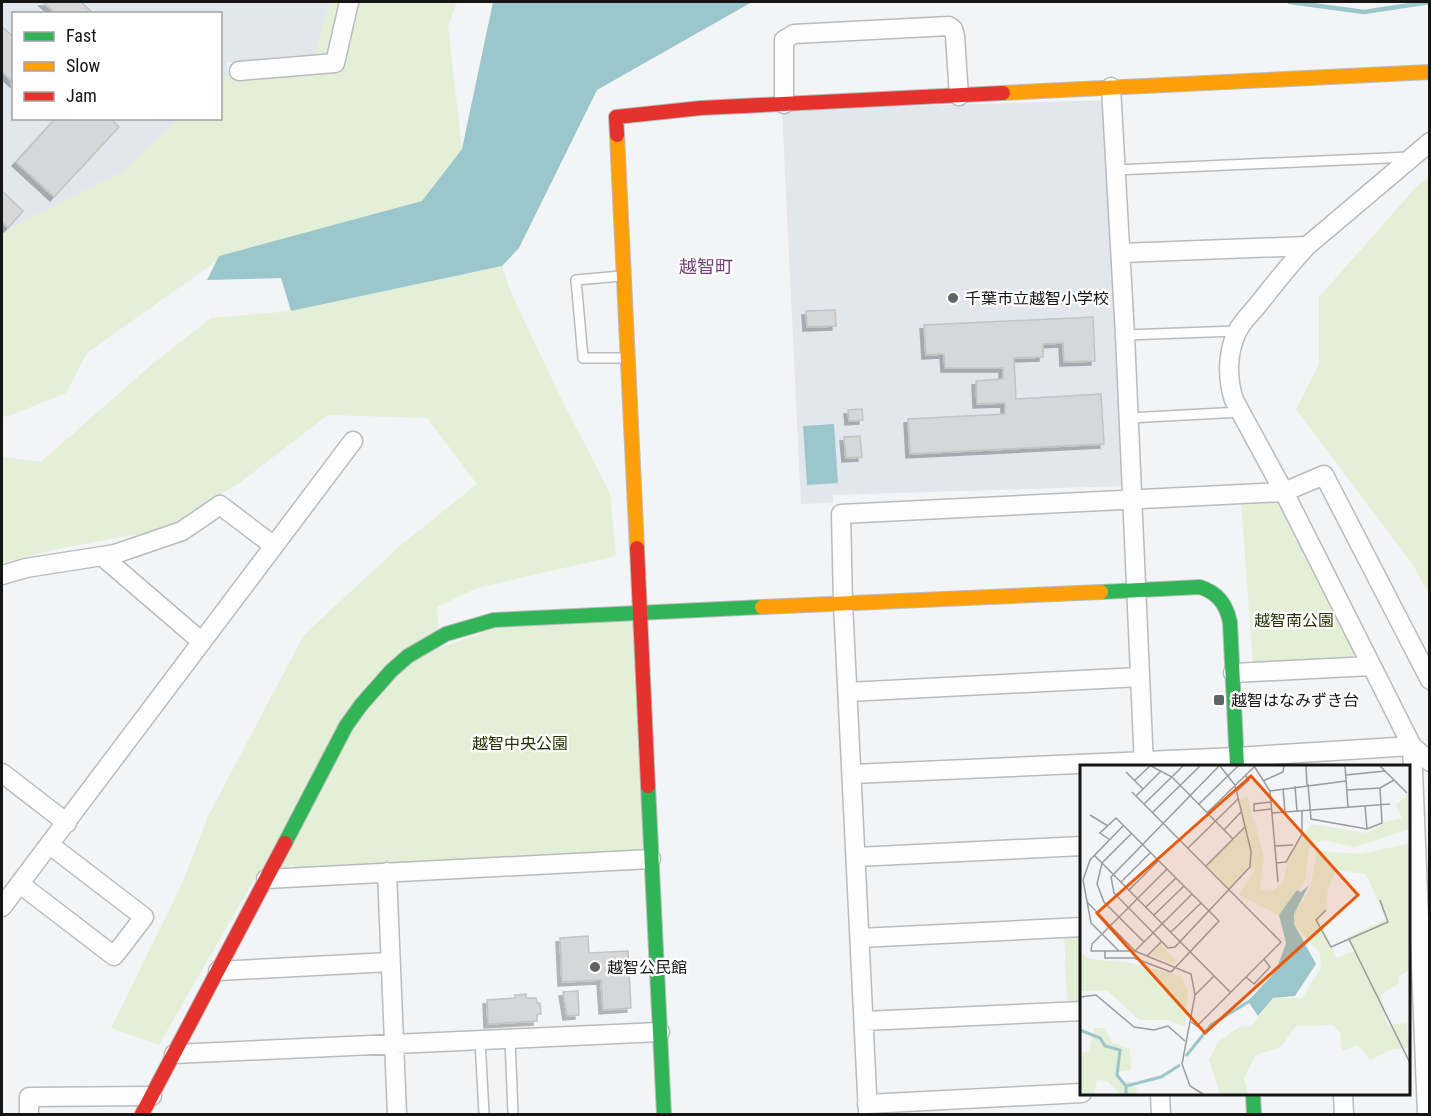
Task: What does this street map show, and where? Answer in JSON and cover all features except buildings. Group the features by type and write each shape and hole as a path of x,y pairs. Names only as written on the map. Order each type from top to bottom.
{"street":[{"path":"239,71 335,63 350,2"},
{"path":"784,104 784,40 787,37 794,34 949,26 953,29 955,36 959,96"},
{"path":"664,1114 616,117 701,108 1430,72"},
{"path":"1111,87 1125,335 1144,763"},
{"path":"1430,142 1307,246 1289,265 1237,331 1231,350 1229,387 1412,746 1430,762"},
{"path":"1120,253 1307,246"},
{"path":"2,907 353,441"},
{"path":"1080,1093 867,1109 843,603 841,514 1284,492 1324,475 1430,680"},
{"path":"2,575 26,568 103,557 182,531 220,505 274,546"},
{"path":"103,557 202,642"},
{"path":"142,1114 346,726 380,680 405,659 453,631 483,622 1200,586 1212,590 1222,598 1228,608 1237,762"},
{"path":"1233,673 1371,666"},
{"path":"848,692 1140,677"},
{"path":"1091,765 1327,759 1412,746"},
{"path":"1412,746 1420,994 1427,1114"},
{"path":"852,774 1080,765"},
{"path":"2,773 67,823"},
{"path":"20,884 114,956 144,917 50,844"},
{"path":"856,857 1080,846"},
{"path":"266,879 651,860"},
{"path":"387,872 397,1114"},
{"path":"860,938 1080,927"},
{"path":"218,971 390,962"},
{"path":"864,1021 1080,1011"},
{"path":"174,1054 660,1032"},
{"path":"1160,1095 1161,1114"},
{"path":"1253,1095 1254,1114"},
{"path":"1343,1095 1344,1114"},
{"path":"29,1114 29,1097 152,1096"}],"lane":[{"path":"1116,170 1412,156"},
{"path":"623,276 576,280 583,358 627,358"},
{"path":"1125,335 1237,331"},
{"path":"1129,418 1241,412"},
{"path":"510,1039 513,1114"},
{"path":"480,1040 484,1114"}],"shaded area":[{"path":"2,2 341,2 326,55 227,63 234,142 2,247"},
{"name":"千葉市立越智小学校","path":"1108,100 1124,486 833,495 833,503 801,504 782,110"}],"green space":[{"path":"330,2 457,2 448,26 462,149 422,201 225,255 87,353 66,393 6,417 2,414 2,232 122,172 179,120 222,120 222,80 241,62 313,59"},
{"path":"1429,177 1429,594 1413,565 1296,409 1319,364 1319,297 1418,185"},
{"name":"越智中央公園","path":"502,266 511,293 610,493 616,556 477,588 437,607 440,648 498,627 635,620 643,856 298,869 293,865 256,876 159,1045 111,1028 183,882 208,816 304,635 401,545 477,484 427,418 328,415 242,481 166,529 56,549 2,563 2,457 41,462 150,366 211,318 291,311"},
{"name":"越智南公園","path":"1276,500 1284,504 1361,653 1354,660 1253,666 1241,501"},
{"path":"1064,934 1080,934 1080,1004 1067,1004"}],"water":[{"path":"493,2 752,2 597,90 519,248 502,266 291,311 281,278 207,280 219,256 422,201 462,149"},
{"path":"834,424 838,483 807,485 803,426"}],"waterway":[{"path":"1290,2 1364,12 1430,2"}],"traffic: fast":[{"path":"1101,592 1200,587 1212,592 1220,600 1230,622 1237,765"},
{"path":"285,843 346,726 361,705 391,671 408,656 446,634 494,620 762,607"},
{"path":"648,786 664,1114"},
{"path":"1253,1095 1254,1114"}],"traffic: slow":[{"path":"1003,93 1430,72"},
{"path":"617,135 637,548"},
{"path":"762,607 1101,592"}],"traffic: jam":[{"path":"617,135 616,117 701,108 1003,93"},
{"path":"637,548 648,786"},
{"path":"142,1114 285,843"}],"place":[{"name":"千葉市立越智小学校","path":"953,298"},
{"name":"越智はなみずき台","path":"1219,700"},
{"name":"越智公民館","path":"595,967"}],"district":[{"name":"越智町","path":"706,266"}]}
